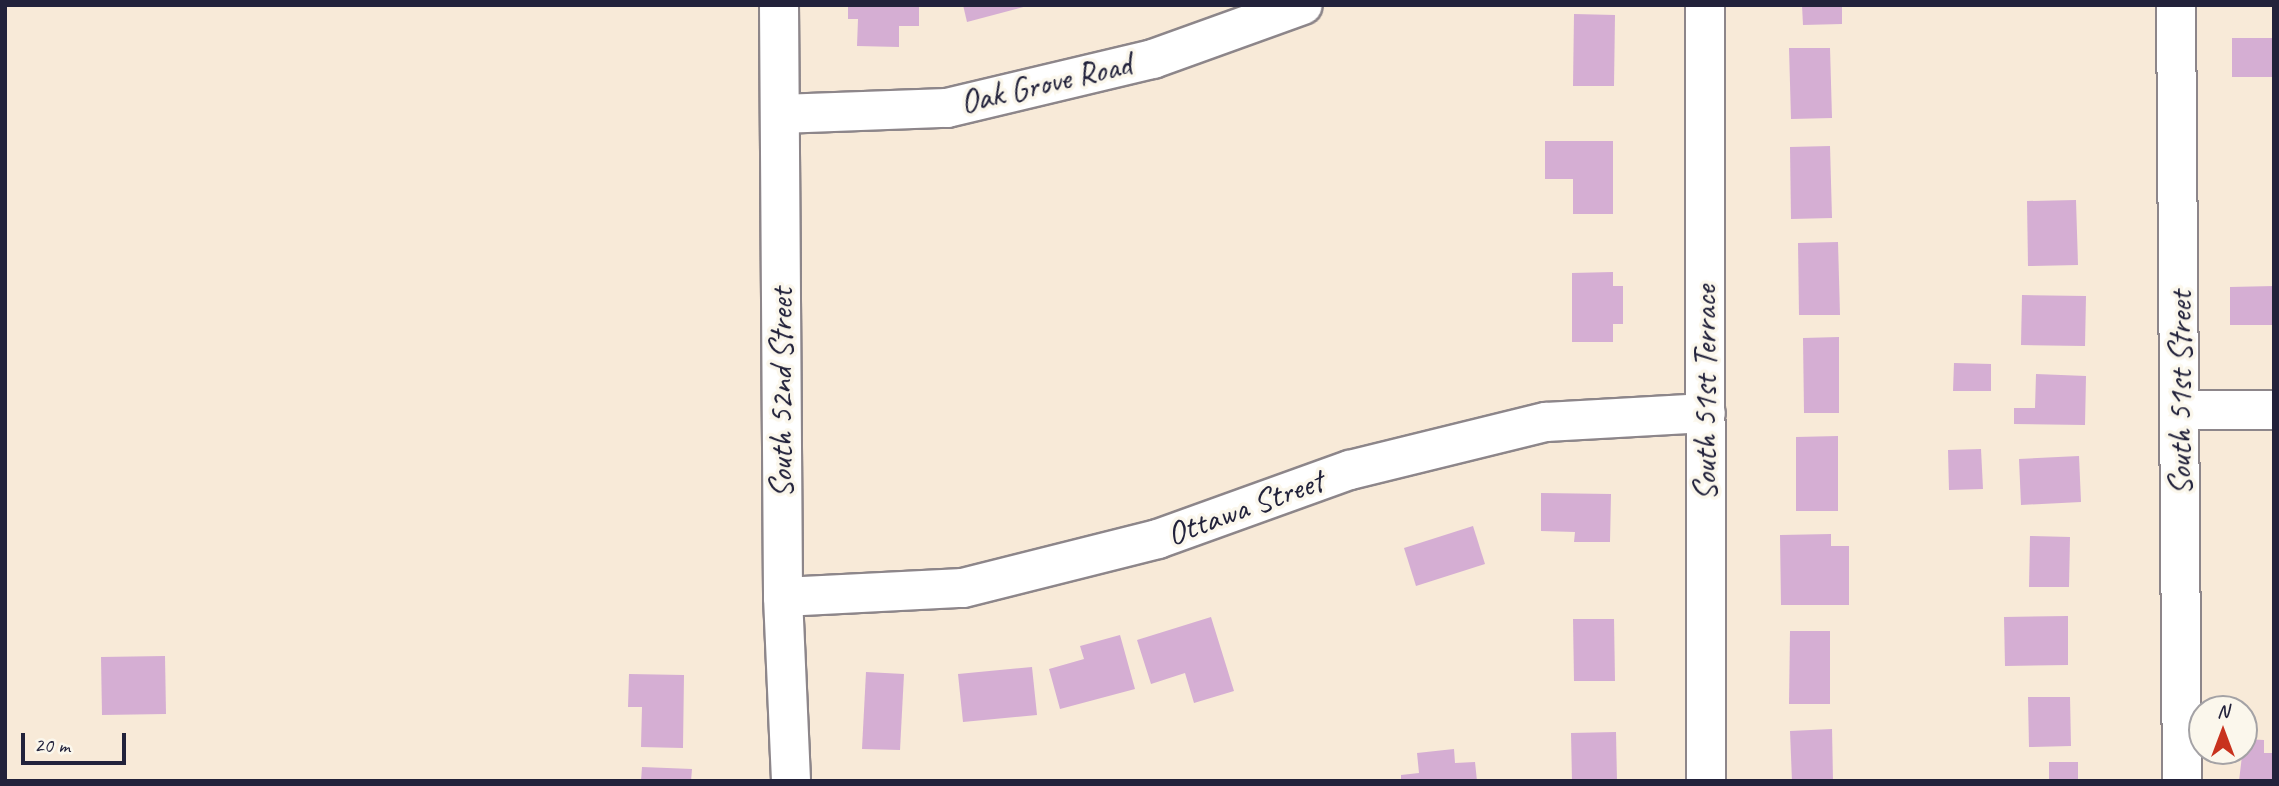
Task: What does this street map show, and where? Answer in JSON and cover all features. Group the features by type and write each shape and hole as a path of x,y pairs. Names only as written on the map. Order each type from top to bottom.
{"street":[{"name":"South 52nd Street","path":"779,5 783,597 791,781"},
{"name":"Oak Grove Road","path":"780,114 947,108 1153,59 1303,5"},
{"name":"South 51st Terrace","path":"1705,5 1706,781"},
{"name":"South 51st Street","path":"2176,5 2182,410 2182,781"},
{"path":"2182,410 2274,410"},
{"name":"Ottawa Street","path":"783,597 963,588 1158,539 1350,470 1546,422 1706,413"}],"building":[{"path":"848,5 919,5 919,26 899,26 899,47 857,46 858,19 848,19"},
{"path":"963,5 1027,5 1027,6 967,22"},
{"path":"1802,5 1842,5 1842,24 1803,25"},
{"path":"1574,14 1615,15 1614,86 1573,86"},
{"path":"2232,38 2274,38 2274,77 2232,77"},
{"path":"1789,48 1830,48 1832,118 1791,119"},
{"path":"1545,141 1613,141 1613,214 1573,214 1573,179 1545,179"},
{"path":"1830,146 1832,218 1791,219 1790,147"},
{"path":"2076,200 2078,265 2028,266 2027,201"},
{"path":"1838,242 1840,315 1799,315 1798,243"},
{"path":"1613,272 1613,286 1623,286 1623,324 1613,324 1613,342 1572,342 1572,273"},
{"path":"2274,286 2274,325 2230,325 2230,287"},
{"path":"2022,295 2086,296 2085,346 2021,345"},
{"path":"1839,337 1839,413 1804,413 1803,338"},
{"path":"1954,363 1991,364 1991,391 1953,391"},
{"path":"2036,374 2086,376 2085,425 2014,424 2014,408 2035,408"},
{"path":"1838,436 1838,511 1796,511 1796,437"},
{"path":"1981,449 1983,489 1949,490 1948,450"},
{"path":"2079,456 2081,502 2021,505 2019,459"},
{"path":"1541,493 1611,494 1610,542 1574,542 1575,532 1541,531"},
{"path":"1473,526 1485,564 1416,586 1404,548"},
{"path":"1831,534 1831,546 1849,546 1849,605 1781,605 1780,535"},
{"path":"2030,536 2070,537 2069,587 2029,587"},
{"path":"2068,616 2068,665 2005,666 2004,617"},
{"path":"1211,617 1234,691 1194,703 1185,673 1151,684 1137,640"},
{"path":"1573,619 1614,619 1615,681 1574,681"},
{"path":"1790,631 1830,631 1830,704 1789,704"},
{"path":"1120,635 1135,689 1060,709 1049,669 1084,659 1080,646"},
{"path":"165,656 166,714 102,715 101,657"},
{"path":"1032,667 1037,715 963,722 958,674"},
{"path":"866,672 904,674 900,750 862,749"},
{"path":"629,674 684,675 683,748 641,747 642,707 628,707"},
{"path":"2028,697 2070,697 2071,746 2029,747"},
{"path":"1832,729 1833,781 1792,781 1790,731"},
{"path":"1616,732 1617,781 1572,781 1571,733"},
{"path":"2258,740 2264,740 2264,753 2274,753 2274,781 2239,781 2241,765 2258,765"},
{"path":"1454,749 1455,763 1475,762 1477,781 1401,781 1401,775 1419,773 1417,753"},
{"path":"2049,762 2078,762 2078,781 2049,781"},
{"path":"642,767 692,769 691,781 641,781"}]}
